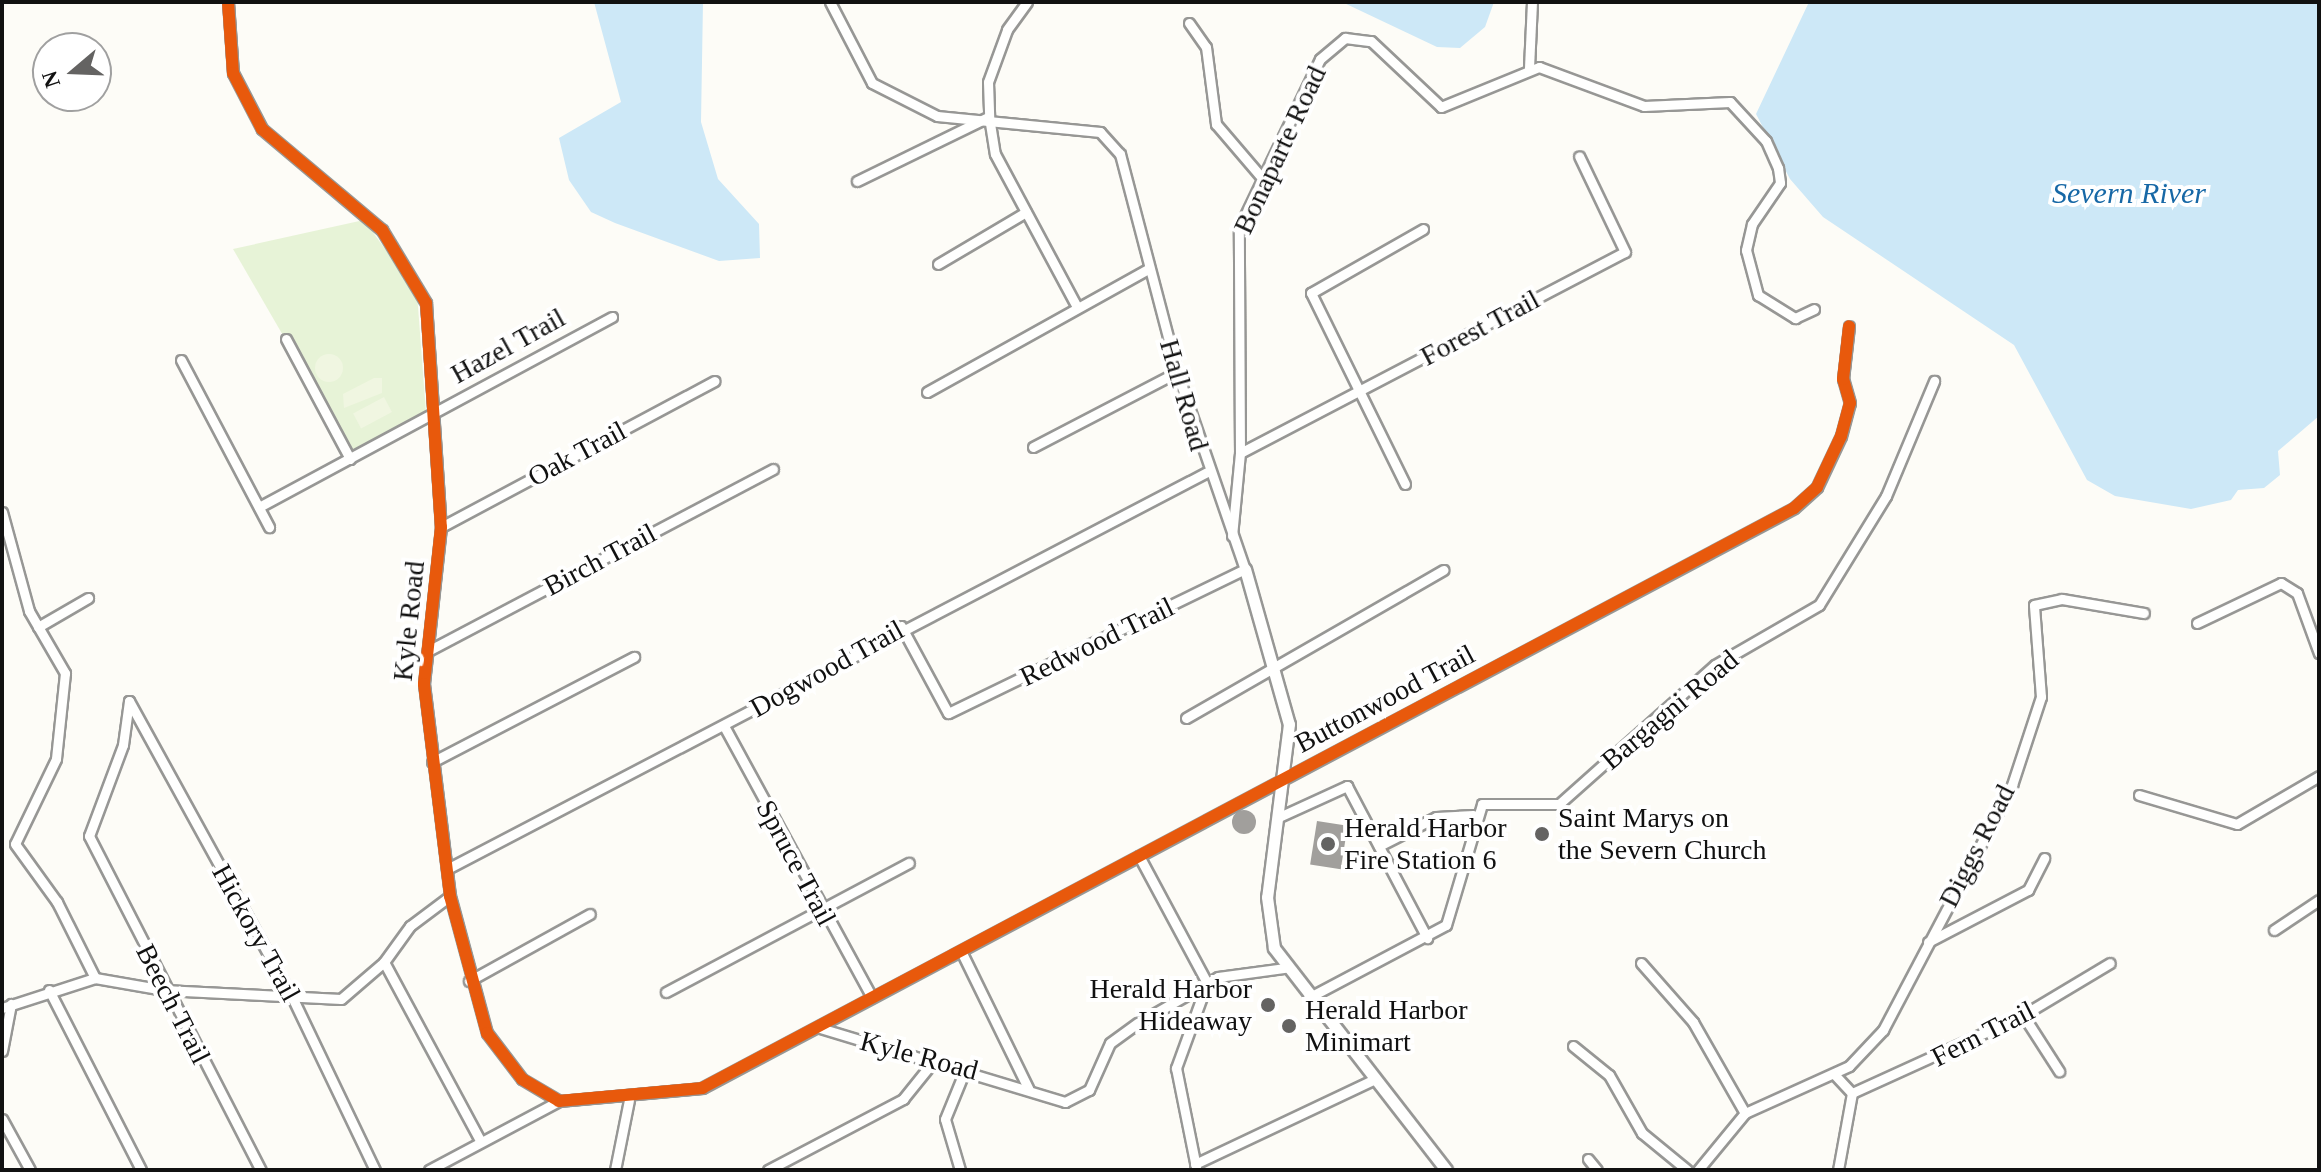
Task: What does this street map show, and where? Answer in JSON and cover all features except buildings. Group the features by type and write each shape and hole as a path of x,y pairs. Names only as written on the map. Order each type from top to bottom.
{"street":[{"name":"Kyle Road","path":"228,2 233,73 262,129 382,230 419,284 441,527 428,651 432,762 450,896 469,981 487,1033 522,1079 559,1101"},
{"name":"Hall Road","path":"830,2 872,83 937,116 989,117 1100,132 1120,154 1177,372 1207,472 1245,569 1277,669 1289,724 1285,780 1267,913 1288,973"},
{"path":"1027,2 1007,30 988,82 995,154 1077,307"},
{"path":"1532,2 1529,68 1644,106 1730,102 1766,141 1778,168 1775,195 1752,224 1746,250 1758,295 1795,318 1814,309"},
{"path":"1189,23 1206,47 1216,124 1263,179"},
{"name":"Bonaparte Road","path":"1232,536 1240,453 1234,268 1239,228 1320,59 1338,41 1365,37 1435,104 1448,107 1529,68"},
{"path":"857,181 989,117"},
{"name":"Forest Trail","path":"1240,453 1625,252 1579,156"},
{"path":"938,264 1026,212"},
{"path":"1405,484 1357,393 1311,293 1423,229"},
{"path":"927,392 1148,269"},
{"name":"Hazel Trail","path":"259,507 612,317"},
{"name":"Buttonwood Trail","path":"820,1028 872,997 1805,501 1823,477 1850,403 1843,379 1849,326"},
{"path":"286,339 350,459"},
{"path":"181,360 269,527"},
{"path":"1033,447 1177,372"},
{"name":"Oak Trail","path":"441,527 714,381"},
{"name":"Bargagni Road","path":"1379,846 1436,817 1473,815 1487,802 1559,804 1715,665 1819,605 1886,496 1934,381"},
{"name":"Birch Trail","path":"428,651 773,469"},
{"name":"Dogwood Trail","path":"447,869 724,726 901,626 1207,472"},
{"path":"2,512 38,627 65,673 62,725 56,759 15,844 57,902 95,978"},
{"name":"Redwood Trail","path":"901,626 948,713 1245,569"},
{"path":"1186,718 1277,669 1443,570"},
{"path":"2197,623 2269,586 2297,593 2319,653"},
{"path":"38,627 88,598"},
{"name":"Diggs Road","path":"1834,1074 1875,1043 2007,797 2041,697 2029,612 2062,599 2144,613"},
{"path":"432,762 634,657"},
{"name":"Beech Trail","path":"129,701 123,745 89,836 164,990 261,1170"},
{"name":"Hickory Trail","path":"129,701 293,999 375,1170"},
{"name":"Spruce Trail","path":"724,726 820,912 872,997"},
{"path":"2139,795 2237,824 2319,776"},
{"path":"1279,817 1347,786 1427,938"},
{"path":"1308,998 1427,938 1451,916 1473,815"},
{"path":"1139,856 1207,983"},
{"path":"1928,942 2028,890 2044,858"},
{"path":"666,992 909,863"},
{"path":"2,1051 6,1006 95,978 164,990 293,999 341,999 384,962 410,926 450,896"},
{"path":"2274,930 2319,900"},
{"path":"469,981 590,914"},
{"path":"961,951 1028,1088"},
{"path":"384,962 480,1140"},
{"path":"1641,963 1693,1022 1745,1113"},
{"name":"Fern Trail","path":"1852,1093 2023,1015 2110,963"},
{"path":"1373,1080 1196,1167 1176,1068 1207,983 1241,969 1288,973 1446,1170"},
{"name":"Kyle Road","path":"820,1028 932,1063 1028,1088 1048,1102 1089,1090 1110,1043 1207,983"},
{"path":"49,990 141,1170"},
{"path":"2023,1015 2059,1071"},
{"path":"429,1170 480,1140 559,1101 629,1100 702,1088 820,1028"},
{"path":"1573,1046 1609,1075 1642,1133 1687,1170"},
{"path":"768,1170 903,1099 932,1063"},
{"path":"960,1170 945,1119 965,1070"},
{"path":"1698,1170 1745,1113 1802,1081 1834,1074 1852,1093 1838,1170"},
{"path":"615,1170 629,1100"},
{"path":"2,1119 30,1170"},
{"path":"1588,1159 1597,1170"}],"green space":[{"path":"364,220 417,293 426,413 351,453 233,249"},
{"path":"329,354 339,358 343,368 339,378 329,382 319,378 315,368 319,358"},
{"path":"374,378 382,378 382,393 344,408 343,394"},
{"path":"384,397 392,412 361,428 353,413"}],"water":[{"path":"594,2 703,2 701,122 718,179 759,224 760,258 719,261 615,223 591,212 569,180 559,138 621,102"},
{"path":"1342,2 1494,2 1485,27 1460,48 1437,47"},
{"name":"Severn River","path":"1809,2 2319,2 2319,416 2278,451 2280,475 2264,488 2238,490 2231,500 2191,509 2115,496 2087,480 2014,345 1823,217 1790,179 1756,114"}],"cycle path":[{"path":"228,2 233,73 262,129 382,230 426,303 441,527 424,684 450,896 487,1033 522,1079 559,1101 702,1088 1794,508 1817,487 1841,436 1850,403 1843,379 1849,326"}],"place":[{"name":"Saint Marys on the Severn Church","path":"1542,834"},
{"name":"Herald Harbor Fire Station 6","path":"1328,844"},
{"name":"Herald Harbor Hideaway","path":"1268,1005"},
{"name":"Herald Harbor Minimart","path":"1289,1026"}]}
